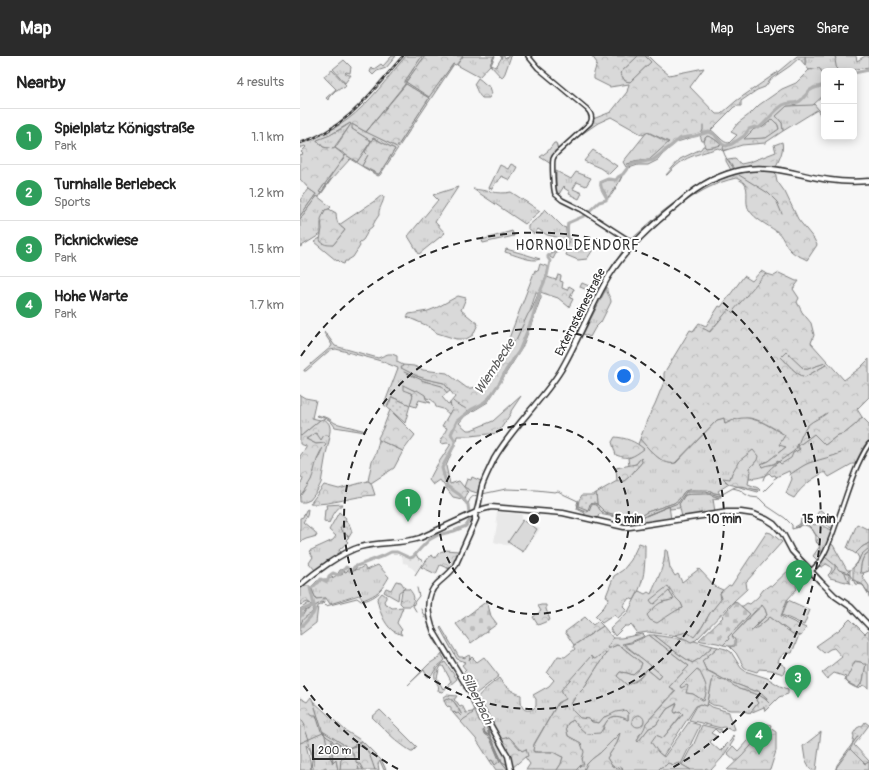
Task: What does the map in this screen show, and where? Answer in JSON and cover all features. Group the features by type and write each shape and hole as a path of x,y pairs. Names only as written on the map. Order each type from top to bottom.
{"main road":[{"name":"Externsteinestraße","path":"511,770 508,756 434,632 431,625 428,602 435,585 447,576 455,566 475,521 481,493 490,468 505,442 543,396 560,372 614,268 634,244 658,220 694,191 711,180 731,173 751,169 768,168 830,180 846,182 869,181"},
{"path":"479,503 480,507 483,509"},
{"path":"300,585 345,553 373,545 413,541 425,537 483,509 496,507 563,513 624,527 728,512 749,512 770,521 782,532 790,548 832,594 851,606 869,626"}],"street":[{"path":"528,56 538,68 587,109 592,118 590,123 554,157 554,194 562,200 587,213 634,244"},
{"path":"810,570 816,565 826,550 857,466 869,444"}],"shaded area":[{"path":"497,512 522,514 522,519 540,529 523,553 511,545 494,542"},
{"path":"402,555 411,558 417,555 422,562 416,572 408,566 408,564 403,563"}],"green space":[{"path":"392,56 396,56 386,68 377,71 373,75 370,72 372,67 374,69 381,64 383,66"},
{"path":"406,56 422,56 405,81 405,84 366,132 352,124 352,129 371,141 357,162 335,148 345,156 319,192 321,193 331,180 319,197 317,196 300,219 300,216 316,194 300,179 300,155 303,154 301,152 306,147 300,148 300,144 347,120 371,98","holes":["350,123 351,124 335,148 323,147 317,140 330,135"]},
{"path":"422,56 425,56 406,82 429,96 454,64 380,175 378,176 350,159 330,180 321,193 318,193 346,155 357,162 371,141 352,129 351,124 333,149 323,147 317,140 338,131 350,123 366,132 405,84 405,81","holes":["406,84 429,98 397,147 367,132","373,138 395,149 379,174 362,166 368,155"]},
{"path":"425,56 463,56 456,65 453,64 429,97 406,82"},
{"path":"463,56 494,56 490,65 479,77 457,65"},
{"path":"494,56 491,65 496,67 502,57 500,56 507,58 508,56 511,56 502,78 490,65"},
{"path":"592,56 638,56 620,73 625,81 630,82 651,62 645,56 648,56 669,75 704,68 690,87 716,114 721,114 736,101 779,71 797,56 805,56 805,65 799,58 771,79 765,87 757,90 741,101 741,106 734,107 711,130 727,143 729,143 737,135 731,132 738,123 759,105 782,89 796,83 809,70 819,68 821,71 821,98 813,105 787,106 776,116 782,123 783,131 765,143 742,145 723,151 718,148 696,155 679,163 666,175 680,159 701,149 703,146 706,148 721,145 713,138 707,136 704,141 702,141 700,135 677,142 658,160 648,165 638,165 629,168 627,164 649,160 669,142 648,132 643,135 611,117 598,123 575,138 593,119 611,112 627,92 629,84 610,87 594,79 597,63","holes":["772,119 778,125 779,129 766,138 744,139 754,129 763,127"]},
{"path":"638,56 645,56 651,62 630,82 625,81 620,73"},
{"path":"805,56 856,56 857,61 865,56 869,56 869,67 857,69 821,68 821,71 819,68 809,70 805,65"},
{"path":"344,60 351,67 350,73 345,73 351,75 345,83 333,69"},
{"path":"332,70 346,85 344,88 341,87 336,90 328,100 326,98 336,89 324,76"},
{"path":"478,78 490,87 492,93 489,98 482,98 478,93 474,84"},
{"path":"406,84 429,98 397,147 366,132"},
{"path":"814,104 821,112 821,116 817,110 783,131 782,123 776,116 787,106"},
{"path":"772,119 778,125 779,130 766,138 743,140 754,129 763,127"},
{"path":"647,132 669,143 649,160 628,164 626,167 623,162"},
{"path":"707,136 713,138 722,146 706,148 704,142"},
{"path":"373,138 395,149 379,174 362,166 368,155 365,152"},
{"path":"782,142 782,151 776,166 794,170 773,168 732,172 726,161 726,158 728,160 735,159 741,164 750,162 776,152 774,145"},
{"path":"554,143 556,143 558,150 551,164 540,157 548,151"},
{"path":"593,150 617,166 609,174 584,161"},
{"path":"511,164 517,167 510,180 501,176 492,189 489,188 500,165 508,169"},
{"path":"728,170 728,172 704,184 635,239 634,237 662,212 695,187 707,179"},
{"path":"556,171 571,179 576,172 591,178 586,186 577,182 573,189 582,193 579,199 569,194 570,192 564,188 564,186 558,196 555,194 557,192"},
{"path":"775,171 777,181 785,192 798,219 817,245 807,260 789,249 778,233 758,219 749,210 746,186 743,182 736,178 703,190 685,202 684,201 706,186 730,176 747,172"},
{"path":"622,176 607,198 605,192 600,186 601,183 608,180 616,180"},
{"path":"458,187 435,222 445,233 419,254 408,236 438,200 433,195"},
{"path":"309,189 316,194 300,216 300,200"},
{"path":"473,189 497,193 511,192 540,211 525,224"},
{"path":"382,195 384,197 379,215 363,240 359,243 360,246 353,257 348,261 345,261 344,264 338,260 337,261 314,242 320,238 321,242 333,245 345,230 339,225"},
{"path":"317,196 331,207 325,210 321,223 321,234 300,247 300,219"},
{"path":"329,209 336,213 338,223 345,230 333,245 322,243 320,240 322,229 321,219 325,210"},
{"path":"545,209 563,227 566,228 566,245 561,245 557,241 557,237 547,235 538,229 534,234 528,229 528,226 541,215"},
{"path":"566,228 568,229 570,239 566,251 557,251 553,259 549,254 557,246 557,241 561,245 566,245"},
{"path":"512,231 514,236 483,243 482,240"},
{"path":"570,239 577,240 594,248 587,259 578,260 566,255"},
{"path":"506,249 540,259 532,260 522,258 505,252"},
{"path":"624,249 626,250 597,294 580,287 582,283 596,289"},
{"path":"540,264 549,267 539,293 536,292 530,312 516,340 508,341 535,270 538,271"},
{"path":"761,271 767,274 733,313 729,310 709,332 693,331 699,323 706,326 719,306 721,307 744,276 752,281"},
{"path":"779,273 799,281 793,289 799,298 797,302 802,312 811,323 814,335 811,343 844,380 869,359 869,397 857,409 862,417 845,433 838,435 825,445 814,434 798,446 800,449 793,453 791,458 781,464 778,461 774,464 762,467 761,464 768,461 786,447 779,445 785,435 765,424 749,418 736,419 725,424 724,418 717,420 675,463 665,462 660,459 640,439 664,382 664,373 690,330 693,331 699,326 710,332 729,309 733,313 764,275 767,274 774,276","holes":["786,352 804,369 809,369 825,363 826,365 805,377 801,376 781,357"]},
{"path":"558,275 561,276 560,281 563,282 562,288 567,290 569,286 574,289 570,298 573,299 569,307 558,298 540,292 547,277 556,280"},
{"path":"607,287 607,292 611,302 601,322 595,328 590,337 583,334"},
{"path":"538,294 541,295 541,299 522,348 488,402 465,416 459,423 467,430 471,430 493,421 521,396 498,433 457,436 446,466 450,484 459,481 468,492 464,502 462,499 453,497 440,480 433,485 429,480 451,444 442,444 440,442 447,428 442,426 452,409 450,403 455,397 444,383 417,376 401,368 403,365 414,366 423,370 447,373 467,388 479,386 508,341 516,340"},
{"path":"458,296 466,298 461,310 478,324 473,335 466,339 456,339 437,333 428,326 407,317 409,314 428,311 438,307"},
{"path":"325,332 335,346 378,358 392,354 397,356 397,362 403,365 402,368 417,376 444,383 450,391 442,397 448,404 450,403 452,409 449,414 443,409 436,407 430,399 426,398 425,395 410,389 408,392 413,396 410,405 392,397 387,407 384,405 398,368 381,361 336,349 330,350 306,371 304,371 331,347 332,345 324,333"},
{"path":"786,351 804,369 809,369 825,363 826,365 805,377 801,376 781,357"},
{"path":"403,385 415,391 417,390 425,395 426,399 431,403 419,400 416,407 410,405 413,395 403,390"},
{"path":"300,395 305,398 316,400 312,418 320,420 301,436 300,435"},
{"path":"392,397 410,405 405,423 387,407"},
{"path":"390,410 415,435 403,451 379,440 378,438"},
{"path":"316,416 328,418 335,423 366,431 335,427 329,420"},
{"path":"745,417 762,422 785,435 786,447 768,461 761,464 762,467 774,464 800,449 798,446 814,434 825,445 838,435 845,433 862,417 869,424 869,440 864,446 855,464 852,464 829,477 825,472 821,474 804,486 794,498 786,493 792,479 789,471 776,477 775,475 772,476 769,473 764,476 749,478 750,468 757,460 732,473 730,479 725,481 729,484 718,491 720,494 711,491 689,490 683,493 679,500 674,503 647,512 636,519 625,521 616,515 605,512 597,504 596,493 617,481 624,481 642,462 641,458 636,464 629,466 628,458 643,449 638,444 640,439 656,456 666,462 676,463 717,420 724,418 725,424"},
{"path":"323,419 328,422 330,426 329,436 324,435 321,440 315,433 306,439 316,444 325,443 326,445 318,456 311,480 300,496 300,483 303,479 300,477 300,456 306,446 300,444 300,435 301,436"},
{"path":"315,433 328,435 330,437 321,483 310,500 300,502 300,496 311,479 315,465 325,443 316,444 306,439"},
{"path":"615,437 630,440 644,449 631,457 616,455 612,442"},
{"path":"379,440 403,451 394,468 371,483 368,481 372,461 376,453"},
{"path":"753,450 758,456 757,460 750,468 749,478 754,479 749,479 748,484 758,488 760,490 758,492 729,484 723,478 730,479 739,461"},
{"path":"641,458 642,462 629,477 624,481 617,481 616,468 636,464"},
{"path":"472,477 481,481 477,493 464,487 467,479 471,480"},
{"path":"368,481 371,483 375,495 326,503 310,504 324,485 339,489"},
{"path":"708,490 720,494 721,497 708,494 685,495 679,504 679,508 670,509 669,506 646,516 641,520 625,522 625,525 623,525 622,522 615,517 599,514 597,520 584,517 585,513 577,509 578,504 579,506 594,503 605,512 616,515 625,521 636,519 647,512 674,503 685,491"},
{"path":"596,493 597,504 590,504 588,510 578,506 582,495 593,495"},
{"path":"706,493 719,498 713,499 715,512 682,517 679,504 685,495"},
{"path":"343,504 333,515 329,523 324,521 325,509 327,509 326,505"},
{"path":"669,506 671,519 625,525 625,522 641,520 646,516"},
{"path":"308,509 307,516 303,522 315,532 317,536 300,542 300,518 303,517"},
{"path":"820,510 836,520 833,529 814,518"},
{"path":"339,512 346,518 340,529 349,537 346,540 348,542 339,550 342,553 306,579 305,578 315,570 309,563 313,557 309,551 333,540 336,536 329,530"},
{"path":"801,519 815,525 818,523 832,531 822,556 818,561 813,556 820,546 816,542 819,538 809,527 803,525 796,528 795,527 800,524"},
{"path":"345,520 350,526 352,532 349,537 340,529"},
{"path":"523,520 537,529 523,552 508,542"},
{"path":"857,524 867,529 869,527 869,543 862,547 856,554 847,548"},
{"path":"767,532 771,533 782,542 746,582 747,589 696,640 691,642 675,635 687,632 694,637 722,598 720,593 729,585 731,586"},
{"path":"639,543 645,545 645,560 644,574 638,593 634,600 629,598 623,606 627,610 618,618 614,615 602,623 595,616 604,607 609,598 606,596 614,576 623,570 631,560"},
{"path":"869,543 869,552 863,558 860,573 864,574 862,576 869,586 869,595 863,585 855,584 853,579 853,568 858,562 859,558 856,553"},
{"path":"831,544 847,570 850,570 850,583 830,578 828,575 832,569 830,566 826,564 822,567 818,566 826,555"},
{"path":"445,550 459,552 452,570 440,565 436,574 421,567 431,555 435,558 439,553"},
{"path":"665,550 667,550 670,568 675,576 678,574 682,582 699,569 716,587 723,590 720,593 721,600 710,613 694,638 648,632 635,634 637,632 631,624 629,626 625,626 615,636 610,629 628,612 639,591 645,594 648,592 651,594 665,556","holes":["669,591 681,603 683,608 677,610 662,602 674,599"]},
{"path":"869,552 869,571 860,574 863,559"},
{"path":"378,565 389,577 379,592 372,596 363,600 359,595 330,604 326,598 316,599 311,587 317,581 334,577 340,570 346,568 350,570 359,569 364,566 366,570"},
{"path":"792,567 800,578 796,586 797,589 787,600 781,616 806,628 801,636 793,634 770,617 751,631 767,615 762,605 732,636 735,640 735,646 723,645 729,639 727,638 750,614 741,606 747,603 750,604 763,590 770,585 772,586"},
{"path":"396,581 401,582 405,588 399,592 398,600 384,592 386,588 391,590"},
{"path":"303,586 310,586 316,599 326,598 325,603 318,606 316,623 300,635 300,627 302,622 312,613 314,608 308,602 300,605 300,588"},
{"path":"668,586 683,608 677,610 657,623 650,620 647,615 660,603 674,599 669,591 654,604 650,600"},
{"path":"404,589 409,589 413,595 414,599 411,606 403,606 400,603 402,591"},
{"path":"382,593 386,596 384,601 385,604 392,608 403,607 397,623 402,630 400,632 402,635 393,631 387,625 382,616 377,599"},
{"path":"788,600 810,610 804,625 782,615"},
{"path":"487,601 491,616 497,624 471,643 456,624"},
{"path":"735,601 750,614 728,637 729,639 723,645 699,640 723,617 722,616"},
{"path":"309,603 314,608 311,615 308,616 300,627 300,609"},
{"path":"546,605 550,620 538,625 533,617 541,611 538,606"},
{"path":"763,605 767,615 757,624 758,627 770,617 793,634 799,635 792,653 783,654 778,662 786,667 783,674 771,670 759,669 757,672 747,669 729,646 734,646 735,640 732,636"},
{"path":"585,617 593,625 598,621 603,626 574,645 565,632"},
{"path":"850,619 865,634 869,630 869,688 863,685 859,689 850,685 848,683 847,682 845,680 846,677 834,673 827,679 822,673 842,657 834,648 824,653 816,646 839,630","holes":["855,661 866,664 863,681 858,688 848,683 846,680"]},
{"path":"603,626 613,638 608,648 617,645 622,647 642,663 640,669 633,675 620,672 617,676 635,682 647,669 659,679 662,675 624,644 631,643 649,635 689,666 669,687 676,690 646,723 645,730 639,735 638,742 649,728 656,725 667,709 678,703 675,713 680,711 683,713 663,738 658,752 664,757 689,722 700,725 681,764 667,765 658,770 623,770 622,767 617,768 612,766 607,758 617,743 619,734 587,764 584,770 576,770 582,761 582,747 581,743 568,736 566,727 568,723 573,720 580,728 603,730 606,722 611,717 622,717 628,720 628,713 617,712 604,717 599,723 592,722 589,719 580,718 572,710 571,704 577,694 585,686 607,653 595,660 591,657 566,699 558,703 534,744 534,752 552,752 563,757 557,770 526,770 530,764 525,757 526,749 522,751 509,737 501,741 476,700 483,691 499,678 508,688 521,695 522,707 524,709 533,709 536,706 536,699 533,695 549,686 554,680 547,673 558,656 565,657 575,649 573,646"},
{"path":"441,627 459,657 464,658 469,655 469,660 472,657 477,662 484,657 499,676 475,696 471,692 473,691 463,673 466,670 462,665 466,662 457,659 440,628"},
{"path":"643,634 645,636 622,644 662,675 659,679 647,669 634,682 627,685 617,676 620,672 633,675 640,669 642,663 622,647 617,645 607,648 613,638"},
{"path":"649,635 654,635 692,663 699,659 713,646 718,647 702,661 706,670 727,681 713,677 707,706 701,704 696,706 663,756 651,742 656,735 663,738 683,714 680,711 675,713 674,711 677,703 667,709 656,725 649,728 638,742 637,741 646,723 676,691 669,687 689,666","holes":["697,669 705,682 706,688 704,701 693,694 686,693 687,685 681,688 680,686"]},
{"path":"654,635 686,639 713,646 699,659 692,663"},
{"path":"718,647 731,652 741,668 745,671 767,678 788,689 788,694 779,697 771,705 766,700 767,698 757,690 754,691 728,681 739,689 759,695 756,700 758,703 750,713 740,710 730,710 708,702 713,676 726,681 706,670 702,661"},
{"path":"604,652 607,653 571,704 572,710 580,718 589,719 592,722 599,723 604,717 625,710 628,713 628,720 622,717 611,717 600,733 587,734 573,720 568,723 566,727 568,736 581,743 584,752 582,759 584,765 581,765 576,770 557,770 563,757 554,752 533,751 534,745 558,703 566,699 561,690 591,656 595,659"},
{"path":"442,653 445,660 432,674 427,677 424,670 408,685 429,664 438,658"},
{"path":"855,660 866,664 863,681 858,688 845,680"},
{"path":"445,662 457,679 442,692 438,691 439,687 435,680 435,673 437,668","holes":["441,666 443,666 451,681 443,689 437,678 439,670"]},
{"path":"697,669 699,669 707,687 704,701 693,694 686,693 680,686"},
{"path":"728,681 760,692 767,699 766,700 759,695 739,689"},
{"path":"465,687 487,721 485,722 489,735 484,734 490,738 500,762 495,765 492,760 490,761 476,739 461,722 474,711 469,698 470,697 467,691 463,688"},
{"path":"447,695 457,696 454,700 460,706 462,705 466,713 473,713 461,722 453,713 462,715 455,703 448,698 444,700 444,697"},
{"path":"759,695 771,705 765,711 764,707 750,713 758,703 756,700"},
{"path":"311,697 323,733 300,743 300,698 307,702"},
{"path":"448,698 455,703 462,715 461,716 454,712 453,713 451,707 446,705 444,700"},
{"path":"313,701 346,731 362,741 349,748 325,733 333,762 332,763 336,760 338,770 326,770 326,767 319,770 312,770 313,759 310,750 306,745 311,770 300,770 300,743 324,732 322,731"},
{"path":"701,704 707,706 708,704 712,707 729,712 735,729 734,731 724,727 721,728 689,720 697,706"},
{"path":"380,710 417,747 413,751 395,739 372,717"},
{"path":"638,715 642,717 644,721 642,725 638,727 634,725 632,721 634,717"},
{"path":"487,721 490,726 488,727 489,733 502,762 506,764 510,770 496,770 490,761 492,760 495,765 500,761 490,738 484,734 483,731 484,730 485,733 489,735 485,722"},
{"path":"865,722 869,725 854,745 869,761 865,764 850,749 854,736 853,734 857,728"},
{"path":"767,724 771,725 770,728 776,732 776,751 770,770 727,770 757,739 761,744 765,739 772,741 772,736 767,729 763,730 761,735 756,731"},
{"path":"702,725 722,730 719,733 715,729 711,733 716,736 710,742 720,751 731,740 733,735 734,740 722,758 711,770 706,768 704,770 691,770 682,765 693,746"},
{"path":"490,726 508,759 510,770 506,764 502,762 489,733 488,727"},
{"path":"767,729 772,737 772,741 761,744 757,740 737,762 727,753 733,746 738,751 756,731 761,735 763,730"},
{"path":"324,732 349,748 362,741 382,761 386,770 384,770 380,761 378,764 379,770 338,770 336,760 334,762 331,759"},
{"path":"821,732 816,770 811,770 805,759 803,746"},
{"path":"620,733 617,743 607,758 612,766 617,768 622,767 623,770 584,770 587,764"},
{"path":"509,737 522,751 526,749 528,756 512,768 510,758 501,741 502,739"},
{"path":"850,749 865,763 869,762 869,770 836,770"},
{"path":"668,763 674,765 679,763 691,770 658,770"}],"waterway":[{"path":"836,56 836,68"},
{"name":"Wiembecke","path":"857,72 869,70"},
{"name":"Wiembecke","path":"301,626 313,614 315,609 310,588 321,579 327,582 329,576 333,573 338,575 346,567 350,571 354,567 391,552 397,552 410,558 413,557 429,540 438,535 466,526 470,520 468,505 460,495 447,486 442,468 454,446 455,441 451,434 457,421 489,398 519,351 547,276 550,261 548,256 565,246 567,240 568,223 584,216 599,202 607,199 601,188 601,182 608,179 616,180 629,166 633,164 653,160 681,138 709,132 714,134 722,144 726,146 732,144 744,136 749,129 760,127 783,105 798,102 809,91 821,86"},
{"name":"Wiembecke","path":"701,134 703,125"},
{"path":"724,145 724,154 734,169"},
{"name":"Wiembecke","path":"607,199 613,192 622,175"},
{"path":"739,175 768,193 777,202 782,214"},
{"path":"404,372 424,381 442,386 443,388"},
{"path":"444,389 447,393"},
{"path":"453,401 469,412"},
{"path":"763,480 766,473 795,450 808,425 827,413"},
{"path":"789,475 809,463 841,453"},
{"path":"764,491 773,482"},
{"path":"733,488 742,486 758,490"},
{"path":"482,494 506,489 558,491 578,501 578,508 587,512 589,511 591,505 595,505 598,506 603,513 616,516 619,520 627,522 640,519 678,503 686,492 706,492 719,496 733,488 740,490 751,497 759,498 767,506 785,518 792,525 792,529 799,527 802,522 807,524 813,530 822,554"},
{"path":"468,505 471,498 479,495"},
{"path":"848,572 855,566 861,555 869,548"},
{"name":"Silberbach","path":"416,554 418,558 423,561"},
{"path":"825,557 839,570 848,573 854,580 863,585 869,597"},
{"name":"Silberbach","path":"415,575 422,564"},
{"path":"831,574 835,569 835,565"},
{"path":"352,570 354,571 357,567"},
{"path":"343,571 346,572 348,570"},
{"path":"338,575 343,574 342,573"},
{"path":"845,573 847,578"},
{"path":"848,580 852,585"},
{"name":"Silberbach","path":"416,611 413,606 419,596 417,588"},
{"path":"315,606 322,602 326,606 357,598 363,601 379,593"},
{"path":"300,617 302,615 300,611 314,605"},
{"path":"302,615 305,611 310,609 311,606"},
{"name":"Silberbach","path":"421,609 425,618"},
{"name":"Silberbach","path":"431,632 435,641 467,691"},
{"name":"Silberbach","path":"470,698 478,719 483,726 485,734 490,736 501,761 508,770"},
{"path":"309,713 316,715 321,731"},
{"path":"302,720 309,741"},
{"path":"482,724 487,723 490,736"},
{"path":"322,732 334,743 336,742 349,749 356,759 356,762 360,764 363,770"},
{"path":"836,769 837,765 858,736"},
{"path":"332,741 333,762"},
{"path":"309,743 312,759 311,770"},
{"path":"349,748 362,744 368,753 375,770"},
{"path":"340,770 341,759 347,753 344,748"},
{"path":"358,765 359,770"}],"railway":[{"path":"300,143 317,137 345,119 358,107 403,56"}],"place":[{"name":"Spielplatz Königstraße","path":"408,522"},
{"name":"Turnhalle Berlebeck","path":"799,593"},
{"name":"Picknickwiese","path":"798,698"},
{"name":"Hohe Warte","path":"759,755"}],"district":[{"name":"HORNOLDENDORF","path":"578,245"}]}
